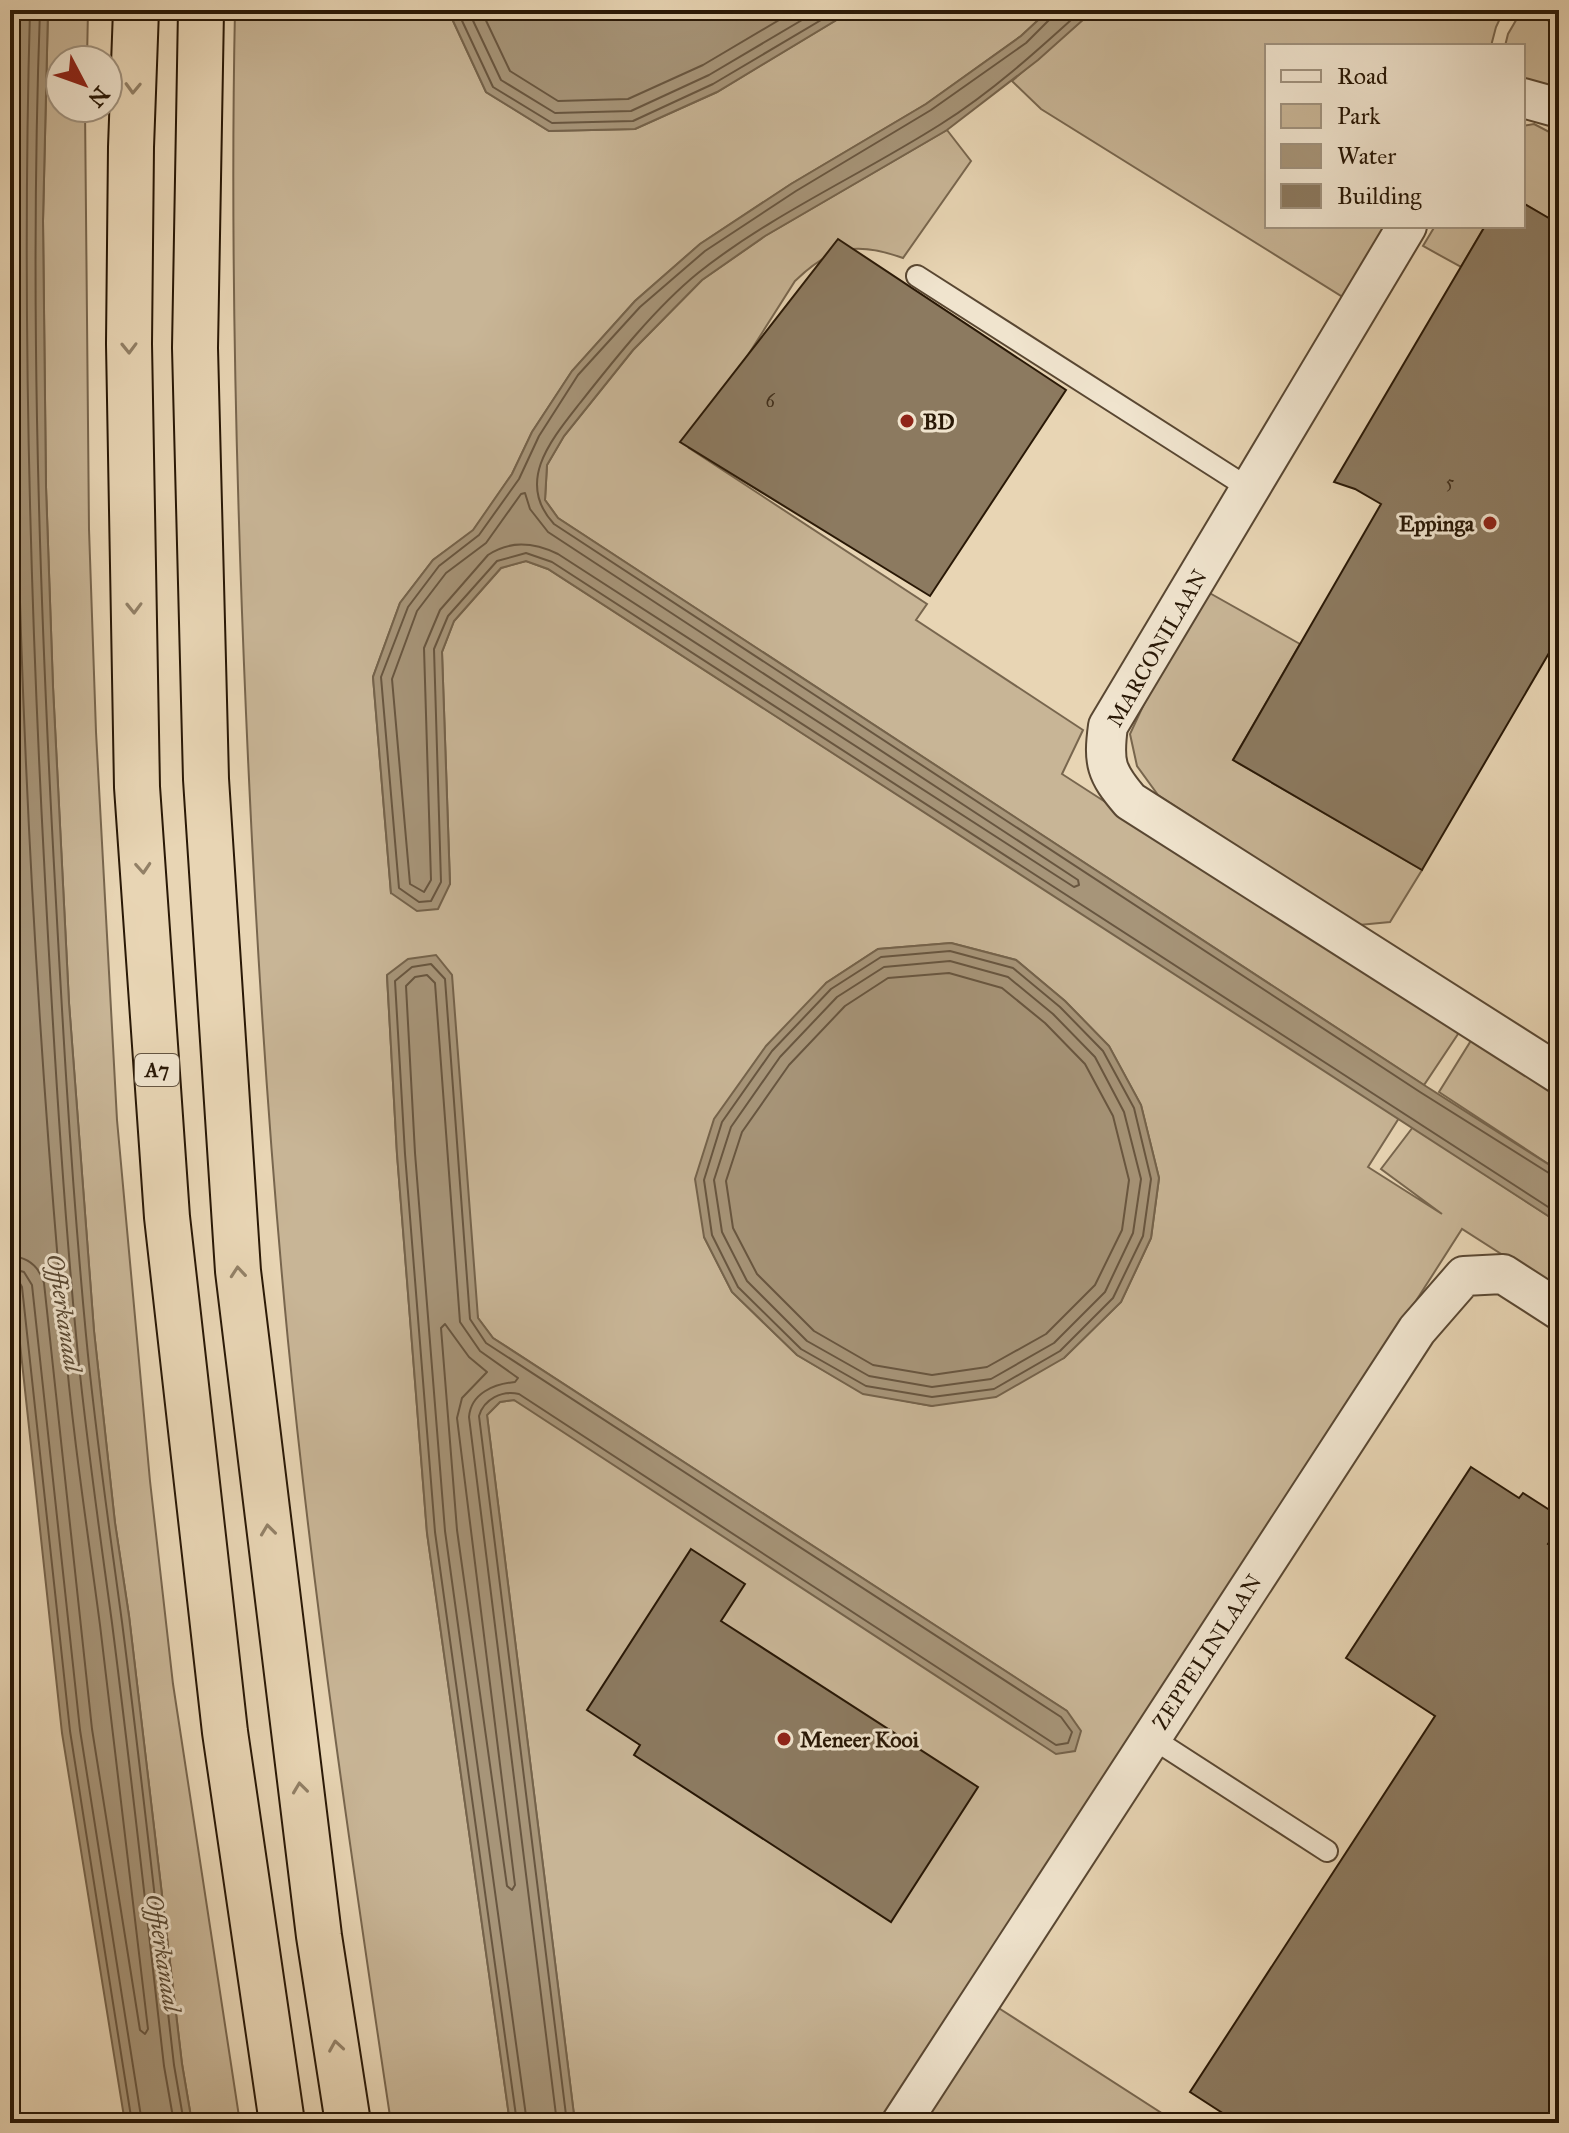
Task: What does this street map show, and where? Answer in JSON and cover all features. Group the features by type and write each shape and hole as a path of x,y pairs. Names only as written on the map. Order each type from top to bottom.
{"highway":[{"name":"A7","path":"136,10 129,344 137,787 167,1217 223,1716 282,2123"},
{"path":"201,10 195,348 205,731 236,1256 315,1905 348,2123"}],"street":[{"path":"1525,99 1559,108"},
{"name":"MARCONILAAN","path":"1406,228 1108,726 1105,750 1110,778 1130,801 1559,1074"},
{"name":"ZEPPELINLAAN","path":"901,2123 1417,1330 1464,1276 1503,1274 1559,1310"}],"lane":[{"path":"917,276 1250,489"},
{"path":"1152,1738 1327,1851"}],"green space":[{"path":"48,10 88,10 87,44 47,44"},
{"path":"235,10 448,10 486,92 549,131 635,129 717,92 853,10 1049,10 1021,36 926,104 791,184 700,244 635,301 572,371 532,432 512,474 473,531 433,560 400,603 373,677 391,893 450,884 442,652 454,621 501,568 526,561 548,569 1399,1118 1368,1167 1442,1214 1381,1169 1413,1127 1559,1223 1559,1291 1462,1229 1102,1791 883,2123 575,2123 487,1415 500,1402 514,1400 1067,1711 493,1338 478,1318 387,976 397,1154 427,1533 510,2123 391,2123 322,1635 298,1439 274,1184 258,949 242,625 235,362","holes":["951,943 1016,960 1065,1001 1109,1046 1141,1105 1159,1178 1151,1238 1121,1302 1064,1358 932,1406 863,1393 797,1355 732,1292 704,1237 826,983 878,949"]},
{"path":"1094,10 1504,10 1492,44 1265,44 1265,228 1389,228 1346,299 1041,109 1012,81"},
{"path":"1522,10 1530,10 1559,27 1559,99 1525,79 1525,44 1506,44"},
{"path":"45,124 85,124 89,529 96,732 117,1120 150,1481 173,1684 240,2123 192,2123 182,2064 129,1616 115,1523 94,1331 69,1003 53,687 46,487 43,221"},
{"path":"1534,124 1559,137 1559,200 1548,218 1525,204 1525,126"},
{"path":"947,130 971,161 903,258 871,250 845,250 820,260 808,269 795,281 689,448 927,604 916,620 1083,730 1062,774 1460,1031 1424,1085 558,518 545,500 547,465 564,436 633,350 702,280 765,236"},
{"path":"1434,228 1484,228 1461,267 1423,246"},
{"path":"1206,591 1300,644 1233,760 1422,870 1390,922 1359,925 1158,795 1137,766 1130,734"},
{"path":"1472,1039 1559,1096 1559,1171 1439,1092"},
{"path":"997,2007 1177,2123 921,2123"}],"water":[{"name":"Offierkanaal","path":"10,10 48,10 47,44 44,44 43,221 46,487 69,1003 94,1331 115,1523 129,1616 182,2064 192,2123 125,2123 62,1733 10,1251"},
{"path":"448,10 853,10 717,92 635,129 549,131 486,92"},
{"path":"1049,10 1094,10 1038,60 947,130 765,236 702,280 633,350 564,436 547,465 545,500 558,518 1559,1171 1559,1223 548,569 526,561 501,568 454,621 442,652 450,884 438,909 417,911 391,893 373,677 400,603 433,560 473,530 512,474 532,432 572,371 635,301 700,244 791,184 926,104 1021,36"},
{"path":"951,943 1016,960 1065,1001 1109,1046 1141,1105 1159,1178 1151,1238 1121,1302 1064,1358 996,1397 932,1406 863,1394 797,1355 732,1292 704,1237 695,1179 714,1119 766,1046 826,983 878,949"},
{"path":"436,955 452,975 478,1318 493,1338 1067,1711 1081,1731 1075,1751 1056,1754 514,1400 500,1402 487,1415 575,2123 510,2123 427,1533 397,1154 387,975 408,959"}],"building":[{"path":"1525,204 1559,224 1559,636 1422,870 1233,760 1381,504 1355,489 1334,482 1484,228 1525,228"},
{"path":"838,239 1066,390 930,596 680,442"},
{"path":"1471,1467 1519,1498 1523,1493 1559,1516 1559,1528 1548,1544 1559,1551 1559,2123 1238,2123 1190,2092 1435,1716 1346,1658"},
{"path":"691,1549 745,1584 721,1621 978,1787 891,1922 634,1755 640,1745 587,1710"}],"place":[{"name":"BD","path":"907,421"},
{"name":"Eppinga","path":"1490,523"},
{"name":"Meneer Kooi","path":"784,1739"}]}
